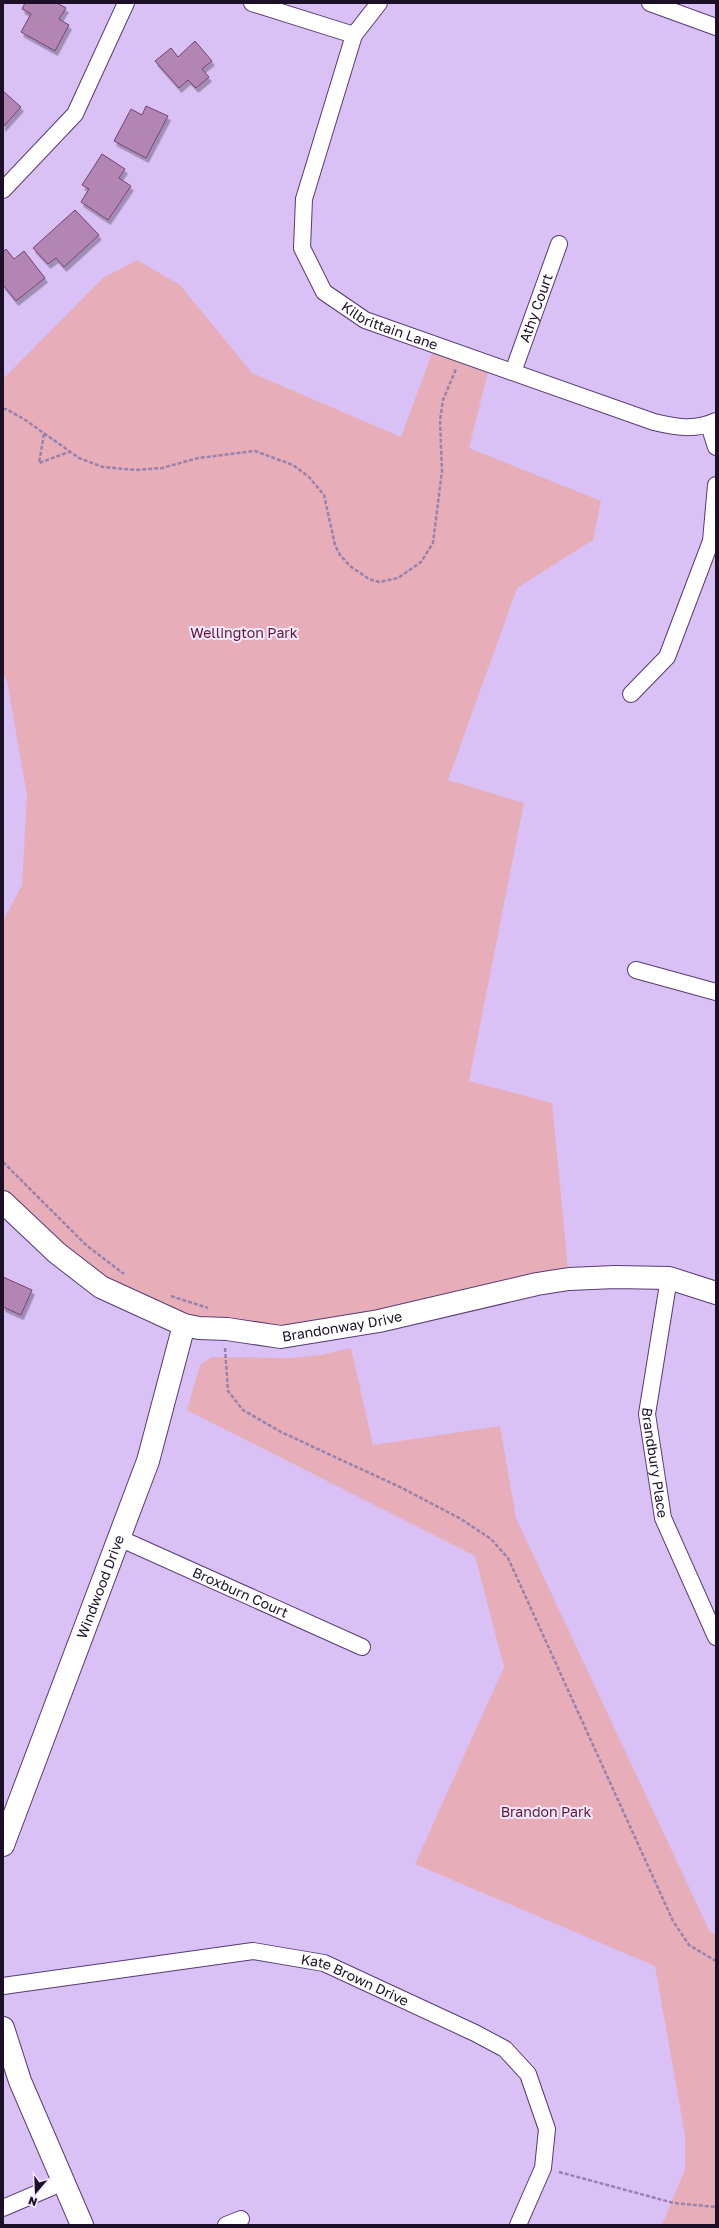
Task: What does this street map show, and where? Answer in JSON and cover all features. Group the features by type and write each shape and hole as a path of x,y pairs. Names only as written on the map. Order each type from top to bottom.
{"street":[{"path":"3,190 75,114 126,3"},
{"path":"252,3 354,35 379,3"},
{"path":"650,3 716,27"},
{"name":"Kilbrittain Lane","path":"354,35 304,199 302,248 324,292 365,320 654,422 681,428 712,423"},
{"name":"Athy Court","path":"513,372 559,244"},
{"path":"712,423 716,448"},
{"path":"631,694 666,657 711,541 716,485"},
{"path":"636,970 716,992"},
{"name":"Brandonway Drive","path":"3,1202 57,1253 101,1287 184,1325 199,1328 227,1329 281,1337 379,1321 537,1284 569,1279 615,1277 669,1278 716,1293"},
{"name":"Brandbury Place","path":"669,1278 647,1414 663,1518 716,1637"},
{"name":"Windwood Drive","path":"3,1845 8,1814 120,1538 148,1461 184,1325"},
{"name":"Broxburn Court","path":"120,1538 362,1647"},
{"name":"Kate Brown Drive","path":"3,1986 253,1951 324,1964 475,2033 505,2049 528,2074 547,2129 543,2168 518,2225"},
{"path":"3,2028 20,2081 82,2225"},
{"path":"3,2208 64,2182"}],"path":[{"path":"3,409 6,409 24,419 79,458 103,467 136,470 162,468 198,458 255,451 275,457 293,465 309,476 324,495 335,545 350,566 369,579 379,582 398,578 421,562 434,542 442,471 440,420 443,400 456,370"},
{"path":"44,434 40,463 70,452"},
{"path":"3,1162 86,1245 127,1277"},
{"path":"168,1295 213,1309"},
{"path":"227,1329 225,1356 228,1391 244,1410 281,1432 402,1488 461,1519 491,1539 508,1558 673,1921 689,1945 716,1961"},
{"path":"543,2168 674,2203 716,2208"}],"green space":[{"name":"Wellington Park","path":"137,260 180,285 252,373 401,437 435,345 490,364 469,448 601,501 593,540 517,588 448,780 524,803 469,1081 552,1103 569,1279 281,1337 199,1328 101,1287 3,1202 3,921 22,885 27,795 7,681 3,673 3,379 103,278"},
{"name":"Brandon Park","path":"351,1348 373,1445 500,1426 516,1518 710,1932 716,1935 716,2225 662,2225 685,2169 685,2135 655,1966 415,1864 504,1667 475,1556 187,1410 200,1365 212,1357 290,1358 321,1355"}],"building":[{"path":"25,3 57,3 66,8 59,19 69,25 55,51 21,32 31,14 22,9"},
{"path":"195,41 212,61 202,69 209,77 196,88 188,80 179,88 155,61 171,48 178,57"},
{"path":"3,91 21,107 3,127"},
{"path":"146,106 168,116 146,158 114,141 131,109 142,115"},
{"path":"102,154 125,169 119,178 131,186 108,220 81,202 89,189 82,185"},
{"path":"75,210 99,235 64,267 56,258 48,264 33,248"},
{"path":"6,249 14,259 24,251 45,278 16,301 3,285 3,252"},
{"path":"3,1277 32,1290 21,1315 3,1307"}]}
